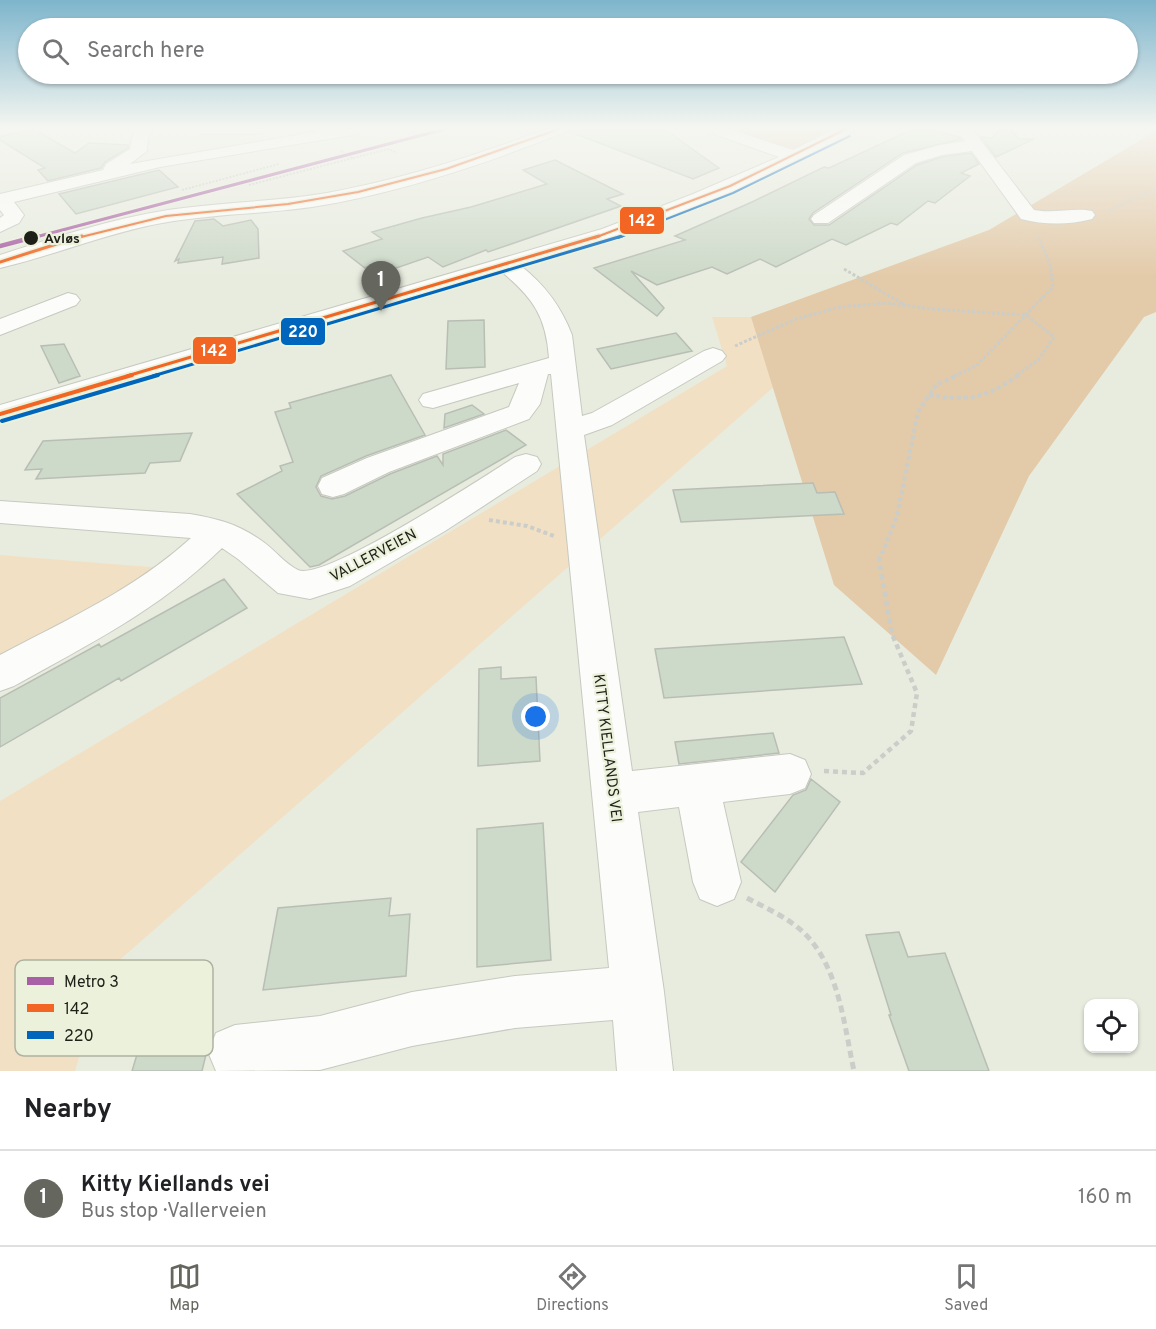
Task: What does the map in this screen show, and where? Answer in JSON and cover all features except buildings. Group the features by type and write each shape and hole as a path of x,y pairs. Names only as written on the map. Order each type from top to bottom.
{"street":[{"path":"0,225 12,219 14,215 1,200 84,179"},
{"path":"0,262 121,227 170,216 292,204 356,192 404,179"},
{"path":"0,414 405,293 507,265 673,210 748,179"},
{"path":"821,219 880,179"},
{"path":"1001,179 1028,215 1051,219 1085,215"},
{"name":"KITTY KIELLANDS VEI","path":"507,265 538,290 560,335 549,366 569,430 638,992 645,1071"},
{"path":"0,328 68,300"},
{"path":"569,430 602,419 713,356"},
{"path":"433,400 549,366"},
{"path":"333,486 378,465 519,413 549,366"},
{"name":"VALLERVEIEN","path":"0,512 189,526 219,531 250,550 290,583 310,585 338,577 434,523 526,464"},
{"path":"0,674 126,606 182,566 219,531"},
{"path":"614,794 790,774"},
{"path":"697,784 717,882"},
{"path":"235,1052 320,1042 412,1019 515,1002 638,992"}],"path":[{"path":"182,190 224,179"},
{"path":"247,186 274,179"},
{"path":"1085,215 1112,210 1156,189"},
{"path":"790,774 814,771 863,773 911,732 917,693 892,634 879,560 897,516 918,412 936,385 976,366 1053,287 1050,264 1028,215"},
{"path":"844,269 906,306"},
{"path":"713,356 796,319 840,307 887,303 1026,315 1054,337 1039,359 1008,382 977,397 955,400 929,395"},
{"path":"434,523 492,520 527,526 582,548"},
{"path":"717,882 785,918 815,946 833,985 854,1071"}],"shaded area":[{"path":"1075,179 1156,179 1156,312 1144,317 1029,476 936,675 834,585 751,317 989,230"},
{"path":"712,317 751,317 776,385 120,960 15,960 15,1056 80,1056 75,1071 0,1071 0,801 727,366"},
{"path":"0,555 162,568 0,658"}],"metro line":[{"name":"3","path":"0,246 255,179"}],"transit line":[{"name":"142","path":"0,262 83,236 145,220 186,213 329,198 410,179"},
{"name":"142","path":"0,414 609,233 744,179"},
{"name":"220","path":"2,421 612,240 733,193 762,179"}],"place":[{"name":"Avløs","path":"31,238"},
{"name":"Kitty Kiellands vei","path":"381,311"}]}
